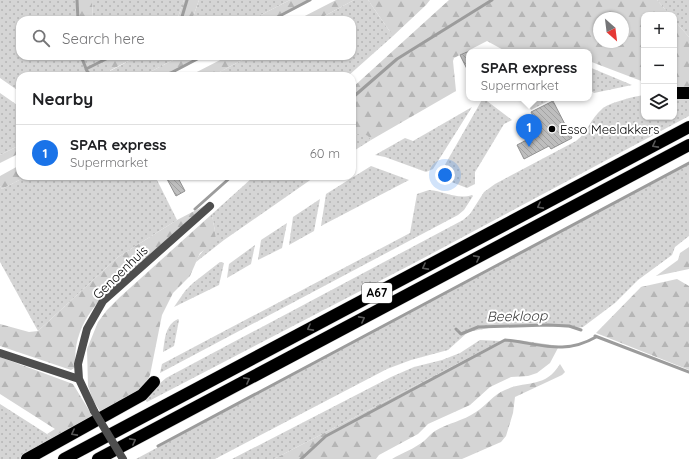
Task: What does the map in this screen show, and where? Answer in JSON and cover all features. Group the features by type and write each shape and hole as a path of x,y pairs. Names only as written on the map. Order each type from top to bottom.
{"highway":[{"path":"677,93 689,93"},
{"name":"A67","path":"64,459 689,127"},
{"name":"A67","path":"98,459 689,145"},
{"path":"27,459 142,394 154,382"}],"street":[{"name":"Genoenhuis","path":"123,459 94,410 79,379 78,364 87,329 103,302 210,206"},
{"path":"0,353 79,379"}],"green space":[{"path":"0,0 76,0 77,16 16,16 16,60 107,60 110,71 131,60 173,60 150,72 16,72 16,89 0,78"},
{"path":"76,0 92,0 93,16 77,16"},
{"path":"92,0 184,0 178,16 93,16"},
{"path":"184,0 199,0 193,16 178,16"},
{"path":"199,0 290,0 259,16 193,16"},
{"path":"290,0 310,0 280,16 259,16"},
{"path":"336,0 354,0 324,16 305,16"},
{"path":"354,0 368,0 393,36 352,72 220,72 242,60 356,60 356,16 324,16"},
{"path":"368,0 430,0 393,36"},
{"path":"449,0 657,0 667,12 641,12 641,81 592,62 592,49 502,49 487,41 471,49 466,49 466,52 454,58 456,91 371,140 365,135 356,134 356,84"},
{"path":"657,0 689,0 689,37 677,23 677,12 667,12"},
{"path":"677,23 689,37 689,90 677,89"},
{"path":"107,60 130,60 109,71 106,63"},
{"path":"173,60 194,60 172,72 150,72"},
{"path":"220,60 242,60 220,72 197,72"},
{"path":"592,68 632,85 594,93 592,91"},
{"path":"0,93 16,104 16,147 0,155"},
{"path":"641,96 641,120 677,120 677,96 689,96 689,116 418,261 147,402 144,397 166,378 463,220 470,214 484,192 495,184 576,141 580,138 598,113 605,107 610,104"},
{"path":"481,101 487,101 512,120 504,124 475,172 475,184 467,188 436,176 442,170"},
{"path":"526,101 548,101 531,110"},
{"path":"472,107 433,169 426,172 385,157 375,155 405,138 413,141"},
{"path":"363,133 369,136 371,140 356,149 356,134"},
{"path":"16,147 16,155 0,163 0,155"},
{"path":"689,163 689,236 675,247 672,255 638,280 615,303 583,327 576,328 530,325 494,327 468,332 448,350 411,360 387,369 215,459 136,459"},
{"path":"371,166 409,180 321,226 326,194 348,180 356,180 356,175"},
{"path":"16,167 16,180 19,180 2,189 0,186 0,176"},
{"path":"19,180 157,180 177,220 118,257 38,331 0,262 0,186 2,189"},
{"path":"250,180 310,180 224,240 196,262 197,258 202,252 216,238 212,214"},
{"path":"429,190 456,196 473,196 464,210 458,215 160,373 162,364 410,233 417,194"},
{"path":"320,199 314,231 289,245 293,217"},
{"path":"204,206 113,287 96,305 84,323 78,337 75,359 76,367 71,370 0,346 0,324 29,332 38,331 118,257 177,220"},
{"path":"212,214 216,238 215,243 200,253 190,276 173,293 162,315 150,375 146,384 138,392 101,413 93,400 88,386 87,349 98,322 120,297"},
{"path":"287,223 282,248 258,260 261,240"},
{"path":"255,245 251,264 227,278 229,264"},
{"path":"689,247 689,269 656,276 678,260 680,253"},
{"path":"220,262 224,263 219,285 174,307 185,291 193,283"},
{"path":"677,279 689,286 689,370 596,333 641,287"},
{"path":"178,319 174,346 163,352 165,337 168,329 170,325"},
{"path":"480,340 501,341 274,459 232,459 391,377 414,367 442,360 460,353"},
{"path":"518,340 559,346 550,363 537,373 528,376 511,377 490,387 470,405 428,424 418,434 379,455 376,459 274,459 501,341"},
{"path":"0,357 73,384 93,417 54,439 47,434 55,429 0,394"},
{"path":"560,364 565,372 562,375 515,397 513,413 506,436 501,442 462,459 392,459 420,444 435,431 471,415 501,392 513,387 542,381 554,372"},
{"path":"0,404 54,439 20,459 0,459"}],"building":[{"path":"466,52 466,67 460,55"},
{"path":"553,101 572,138 551,149 549,146 524,159 517,145 542,132 531,112"},
{"path":"168,180 179,180 185,191 176,196"}],"waterway":[{"name":"Beekloop","path":"77,0 78,16"},
{"path":"182,16 187,0"},
{"path":"280,16 310,0"},
{"path":"356,95 397,59 492,0"},
{"name":"Beekloop","path":"83,60 88,72"},
{"path":"86,69 104,60"},
{"path":"173,72 195,60"},
{"path":"158,446 689,163"},
{"path":"195,209 228,180"},
{"name":"Beekloop","path":"456,329 461,334 478,327 548,325 569,326 581,330"},
{"name":"Beekloop","path":"595,336 689,372"},
{"path":"301,459 326,436 505,340 551,347 562,347 584,343 596,337"}],"place":[{"name":"Esso Meelakkers","path":"552,129"},
{"name":"SPAR express","path":"529,147"}]}
